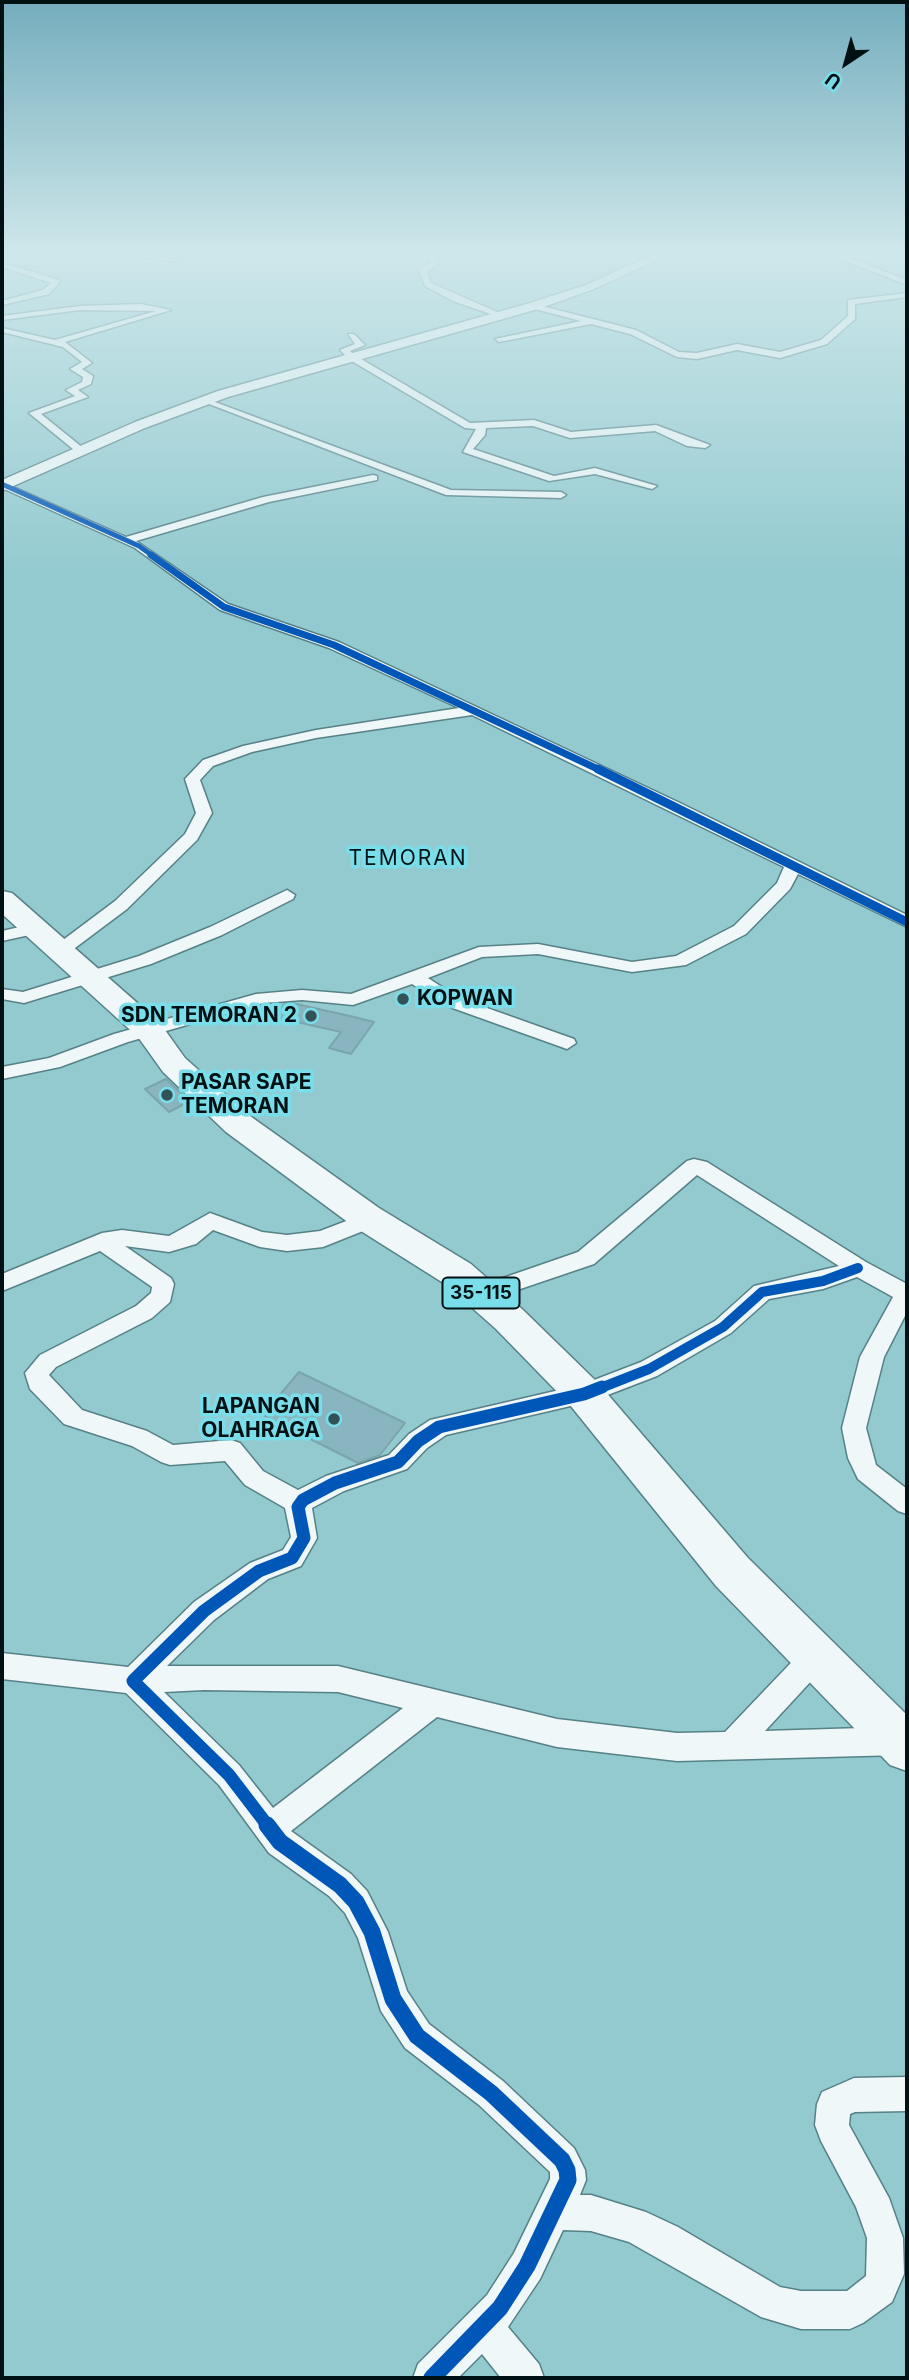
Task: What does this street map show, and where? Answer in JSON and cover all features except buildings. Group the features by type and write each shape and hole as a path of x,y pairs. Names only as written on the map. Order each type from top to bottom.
{"main road":[{"name":"35-115","path":"2,898 33,938 92,978 149,1030 174,1065 238,1124 370,1220 458,1274 482,1294 584,1394 732,1572 905,1742"}],"street":[{"path":"83,452 34,415 83,397 71,390 86,384 88,376 75,369 88,363"},
{"path":"3,486 140,425 207,400 335,363"},
{"path":"361,363 460,423 481,427 534,423 570,435 656,428 691,444 705,445"},
{"path":"207,400 450,493 561,495"},
{"path":"481,427 480,435 467,450 552,479 588,470 652,486"},
{"path":"907,448 904,451 907,455"},
{"path":"127,540 267,499 373,478"},
{"path":"3,486 89,526 127,540 159,558 213,601 334,645 474,710 907,922"},
{"path":"33,938 121,905 163,861 191,837 204,813 192,779 208,763 248,749 316,734 474,710"},
{"path":"2,1073 53,1063 149,1030 262,998 303,995 353,1000 416,978 460,957 493,950 555,951 632,967 680,961 740,930 784,885 793,866"},
{"path":"2,994 24,998 92,978 216,931 287,895"},
{"path":"416,978 453,1002 567,1043"},
{"path":"482,1294 586,1258 694,1166 858,1268 907,1294 872,1357 853,1428 860,1458 867,1472 907,1503"},
{"path":"2,1283 102,1241 122,1238 169,1244 188,1238 200,1226 212,1221 260,1239 306,1242 323,1239 370,1220"},
{"path":"102,1241 159,1280 163,1284 162,1296 144,1312 48,1361 37,1373 38,1382 73,1417 100,1428 138,1438 170,1455 231,1450 254,1478 299,1503"},
{"path":"299,1503 335,1483 398,1462 418,1441 439,1427 584,1394 674,1357 723,1327 762,1292 823,1281 858,1268"},
{"path":"133,1681 214,1603 259,1571 292,1558 304,1538 299,1503"},
{"path":"732,1745 816,1656"},
{"path":"2,1666 133,1681 204,1677 338,1679 557,1733 677,1747 905,1742"},
{"path":"133,1681 221,1766 270,1829 295,1855 340,1885 356,1902 372,1932 393,1999 417,2036 491,2093 562,2160 568,2180 527,2266 484,2328 432,2378"},
{"path":"270,1829 432,1703"},
{"path":"553,2212 591,2213 633,2225 665,2240 774,2304 801,2310 850,2310 872,2295 886,2274 885,2238 872,2198 838,2141 832,2125 834,2104 854,2095 907,2094"},
{"path":"484,2328 526,2378"}],"cycle path":[{"path":"4,485 89,526 139,546 224,607 334,645 392,671 677,807 907,922"},
{"path":"432,2378 500,2308 527,2266 568,2180 567,2170 562,2160 491,2093 417,2036 393,1999 372,1932 356,1902 340,1885 280,1842 229,1775 133,1681 204,1611 259,1571 292,1558 304,1538 298,1507 303,1500 335,1483 398,1462 418,1441 439,1427 584,1394 649,1369 723,1327 762,1292 823,1281 858,1268"}],"place":[{"name":"KOPWAN","path":"403,999"},
{"name":"SDN TEMORAN 2","path":"311,1016"},
{"name":"PASAR SAPE TEMORAN","path":"167,1095"},
{"name":"LAPANGAN OLAHRAGA","path":"334,1419"}],"district":[{"name":"TEMORAN","path":"408,859"}]}
